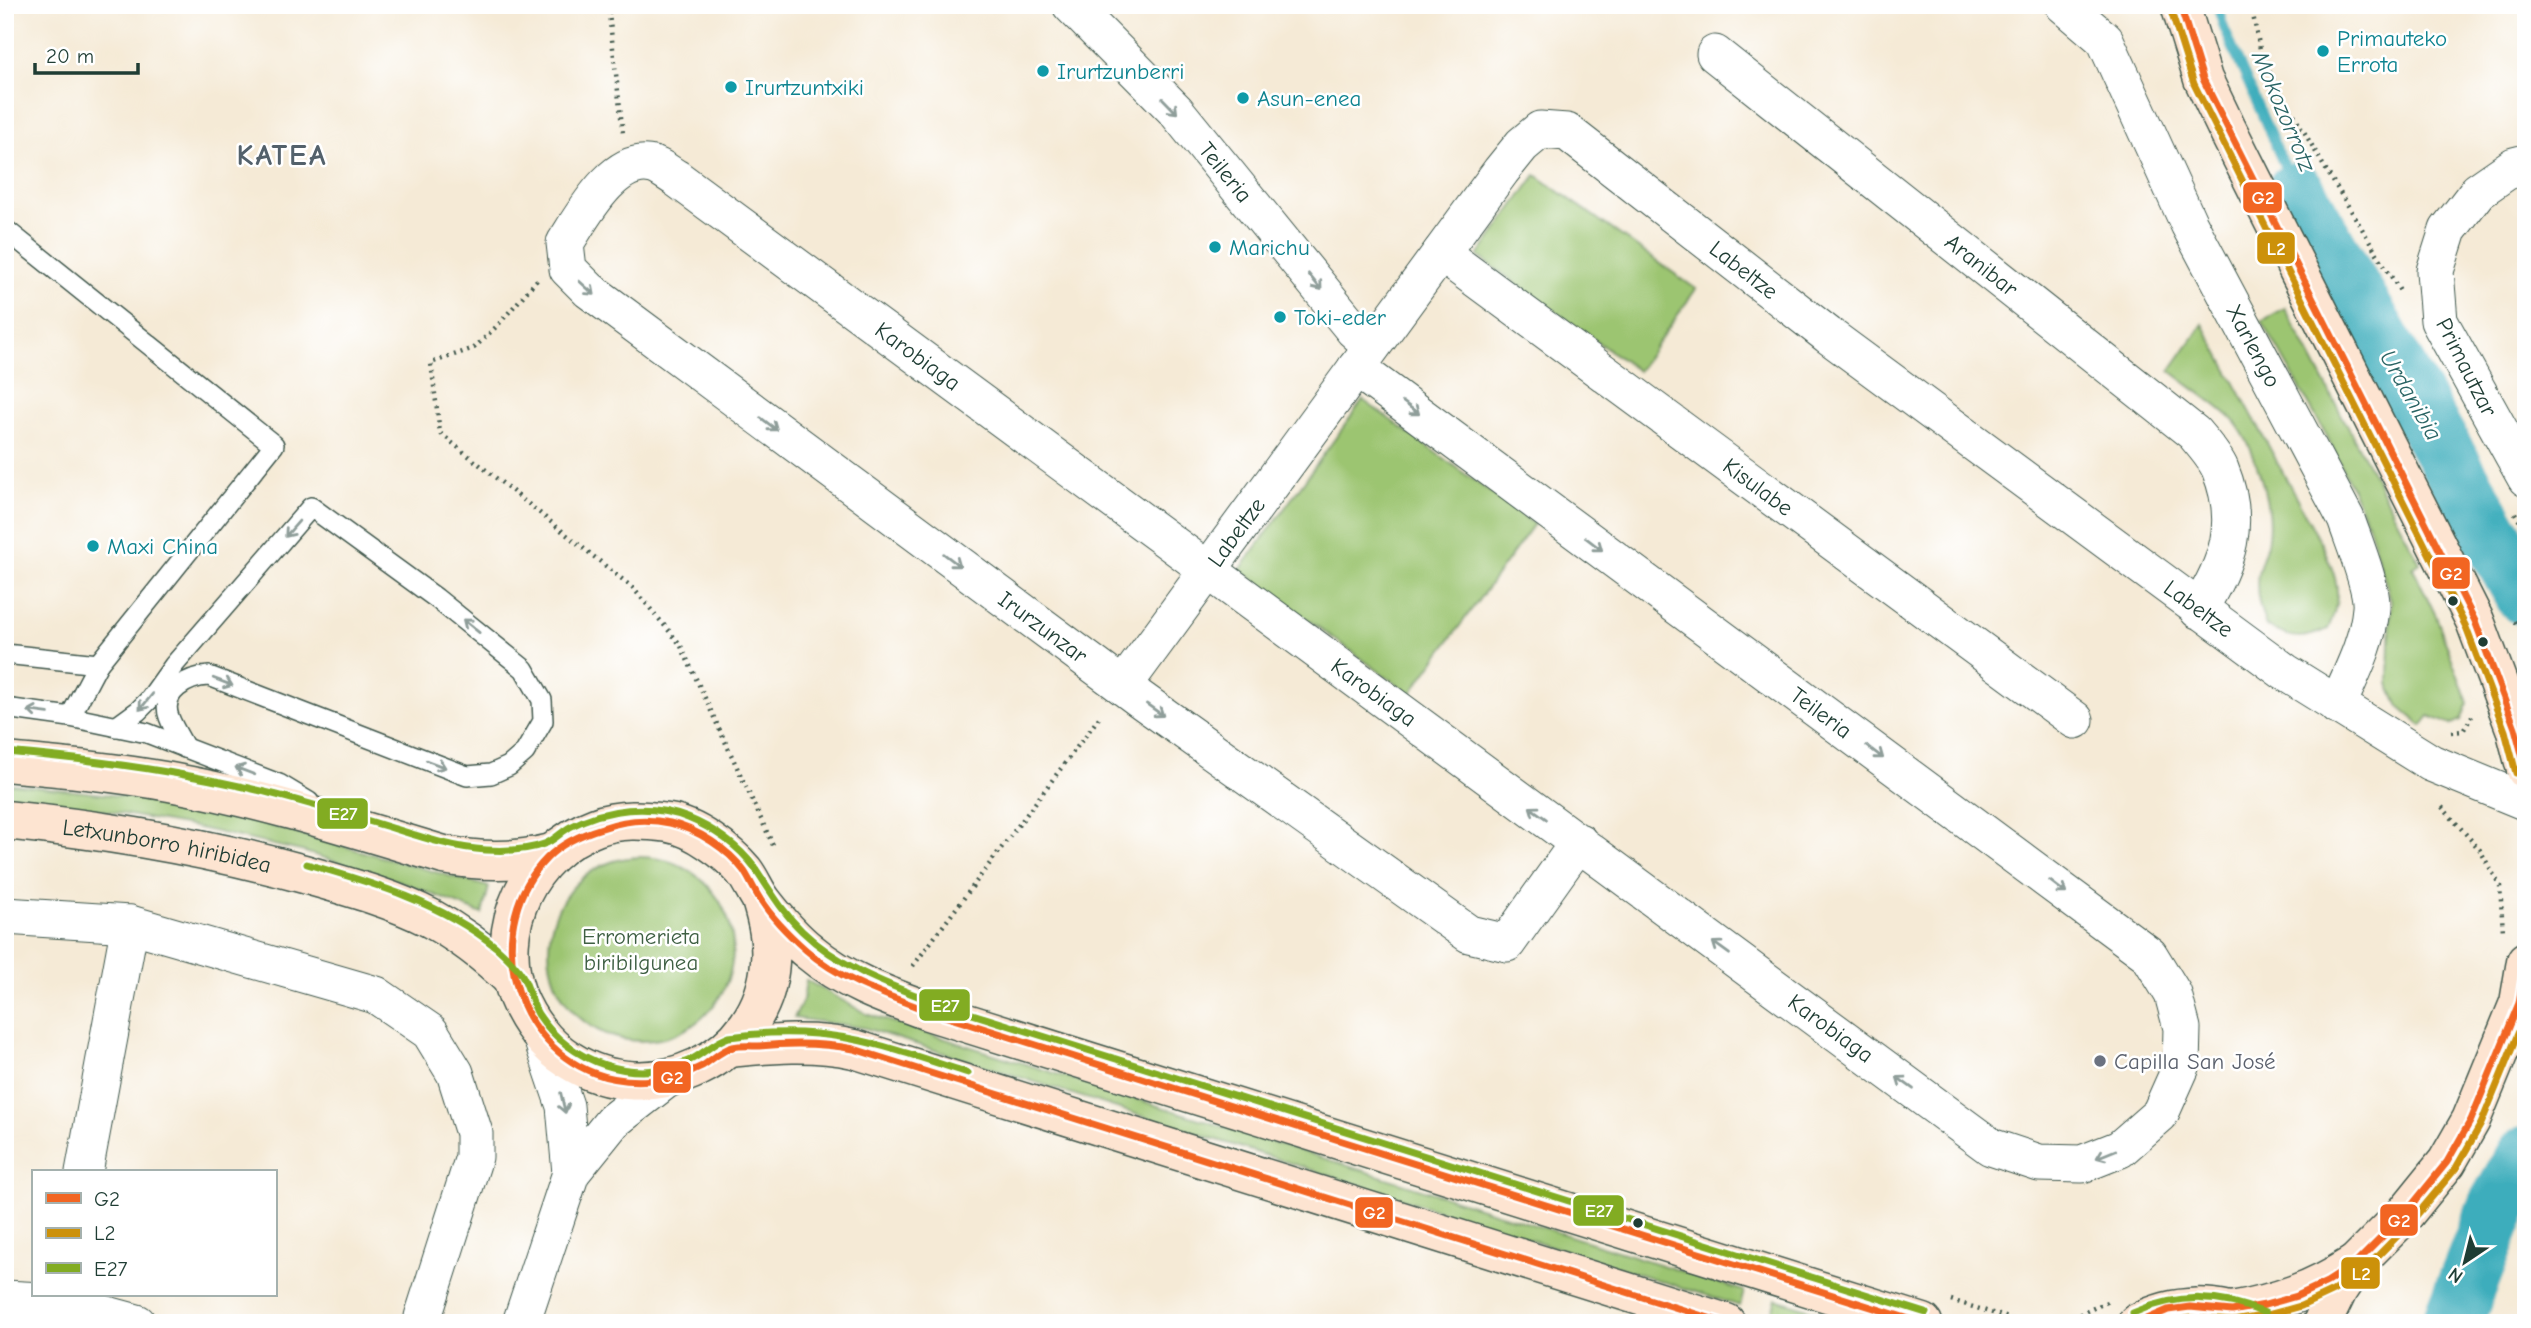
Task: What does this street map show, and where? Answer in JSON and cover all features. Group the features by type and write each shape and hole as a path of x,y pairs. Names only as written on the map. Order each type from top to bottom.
{"main road":[{"path":"2180,5 2203,79 2475,621 2515,728 2526,770"},
{"path":"5,762 170,782 260,802 444,855 470,860 497,862 552,853"},
{"path":"761,900 769,931 771,963 764,994 749,1024 728,1048 700,1068 667,1079 632,1081 598,1075 568,1060 542,1038 523,1009 511,978 509,944 515,910 529,879 552,853 574,837 598,826 635,819 673,824 712,842 744,871 761,900 795,940 831,968 874,991 928,1012 1931,1309"},
{"name":"Letxunborro hiribidea","path":"5,820 71,826 158,839 327,881 399,904 430,918 487,955 511,978"},
{"path":"2322,1323 2338,1290 2355,1264 2404,1215 2447,1162 2471,1120 2519,1003 2514,948"},
{"path":"728,1048 797,1042 855,1049 1726,1323"},
{"path":"2127,1310 2190,1307 2246,1317 2265,1305 2297,1296 2327,1282 2355,1264"}],"street":[{"name":"Teileria","path":"1071,5 1176,111 1354,330 1364,357 2149,955 2173,994 2182,1028 2181,1067 2161,1114"},
{"name":"Xarlengo","path":"2064,5 2105,40 2189,224 2346,519 2361,561 2371,606 2363,647 2337,706"},
{"name":"Aranibar","path":"1715,54 2194,433 2220,467 2231,506 2229,549 2216,582 2199,610"},
{"name":"Labeltze","path":"1123,686 1522,145 1540,130 1567,132 1828,335 2285,672 2431,763 2526,802"},
{"name":"Primautzar","path":"2519,493 2439,321 2435,271 2448,230 2478,191 2514,166 2526,163"},
{"name":"Karobiaga","path":"614,178 652,165 676,178 1992,1147 2039,1163 2082,1164 2120,1149 2161,1114"},
{"path":"565,243 614,178"},
{"name":"Irurzunzar","path":"565,243 568,269 589,290 1123,686 1469,934 1507,943 1579,842"},
{"name":"Kisulabe","path":"1441,253 2075,720"},
{"path":"5,916 130,924 376,995 430,1032 455,1073 474,1133 474,1157 423,1317"},
{"path":"84,1170 130,924"},
{"path":"542,1038 565,1106 570,1173"},
{"path":"521,1323 570,1173 613,1121 667,1079"},
{"path":"5,1299 60,1298 137,1323"}],"lane":[{"path":"5,229 274,445 98,664 70,717"},
{"path":"116,726 149,700 174,665 310,508 436,598 524,669 542,700 543,721 525,752 509,766 491,775 467,776 209,676 194,677 182,683 171,695 168,714 185,747"},
{"path":"5,654 98,664"},
{"path":"5,708 70,717 147,733 279,784 349,826"}],"path":[{"path":"608,5 614,178"},
{"path":"2252,5 2262,60 2406,302"},
{"path":"565,243 527,293 474,348 431,363 440,433 633,588 680,644 775,850"},
{"path":"2519,493 2526,532"},
{"path":"908,972 1123,686"},
{"path":"2432,801 2440,806 2480,850 2500,886 2514,948"},
{"path":"1931,1309 2018,1321 2067,1320 2127,1310"}],"green space":[{"path":"1536,175 1696,289 1638,371 1478,256"},
{"path":"2285,308 2420,563 2413,568 2436,616 2468,703 2461,720 2451,725 2430,716 2422,726 2399,707 2389,684 2391,600 2366,519 2328,438 2262,321"},
{"path":"2203,324 2324,549 2333,571 2337,589 2336,607 2328,629 2319,633 2297,637 2266,626 2257,581 2269,524 2264,491 2253,456 2230,417 2170,371"},
{"path":"1363,400 1534,524 1410,694 1240,570"},
{"path":"5,783 146,799 250,820 489,887 482,914 399,881 305,852 190,826 101,810 5,801"},
{"name":"Erromerieta biribilgunea","path":"641,857 676,864 692,872 706,884 718,898 726,914 733,949 726,984 718,1000 706,1014 692,1026 676,1034 641,1041 606,1034 590,1026 576,1014 564,1000 556,984 549,949 556,914 564,898 576,884 590,872 606,864"},
{"path":"806,980 867,1014 1744,1291 1740,1306 865,1028 794,1018 803,1000"},
{"path":"1776,1299 1852,1323 1796,1323 1771,1315"}],"waterway":[{"name":"Mokozorrotz","path":"2217,5 2224,28 2296,193"},
{"name":"Urdanibia","path":"2296,193 2526,596"},
{"name":"Urdanibia","path":"2453,1323 2498,1206 2526,1157"}],"transit line":[{"name":"G2","path":"2180,5 2203,79 2475,621 2515,728 2526,769"},
{"name":"L2","path":"2170,8 2194,84 2465,625 2505,731 2516,773"},
{"name":"E27","path":"6,752 176,773 291,799 437,842 486,850 515,850 537,846 551,841 584,821 613,812 644,809 674,813 707,827 741,852 788,916 816,943 863,973 897,988 931,1001 1926,1313"},
{"name":"G2","path":"1725,1323 854,1049 806,1044 739,1046 724,1050 690,1072 663,1079 634,1081 594,1073 565,1057 542,1035 525,1008 515,978 511,946 515,914 527,885 547,858 573,839 610,825 627,822 645,820 670,823 701,835 729,855 744,871 770,913 819,961 880,993 928,1011 1922,1323"},
{"name":"E27","path":"307,864 406,896 430,906 475,932 496,947 520,971 538,1014 551,1031 585,1057 605,1065 625,1070 667,1068 688,1061 729,1037 794,1033 879,1045 968,1073"},
{"name":"G2","path":"2138,1323 2168,1310 2190,1307 2232,1311 2265,1305 2297,1296 2327,1282 2355,1264 2404,1215 2447,1162 2471,1120 2519,1003 2526,962"},
{"name":"L2","path":"2165,1323 2190,1318 2233,1321 2268,1315 2301,1306 2333,1291 2362,1272 2411,1222 2456,1168 2481,1124 2526,1014"},
{"name":"E27","path":"2133,1313 2166,1302 2199,1298 2232,1302 2265,1313"}],"place":[{"name":"Primauteko Errota","path":"2323,51"},
{"name":"Irurtzunberri","path":"1043,71"},
{"name":"Irurtzuntxiki","path":"731,87"},
{"name":"Asun-enea","path":"1243,98"},
{"name":"Marichu","path":"1215,247"},
{"name":"Toki-eder","path":"1280,317"},
{"name":"Maxi China","path":"93,546"},
{"name":"Capilla San José","path":"2100,1061"}],"district":[{"name":"KATEA","path":"282,155"}]}
